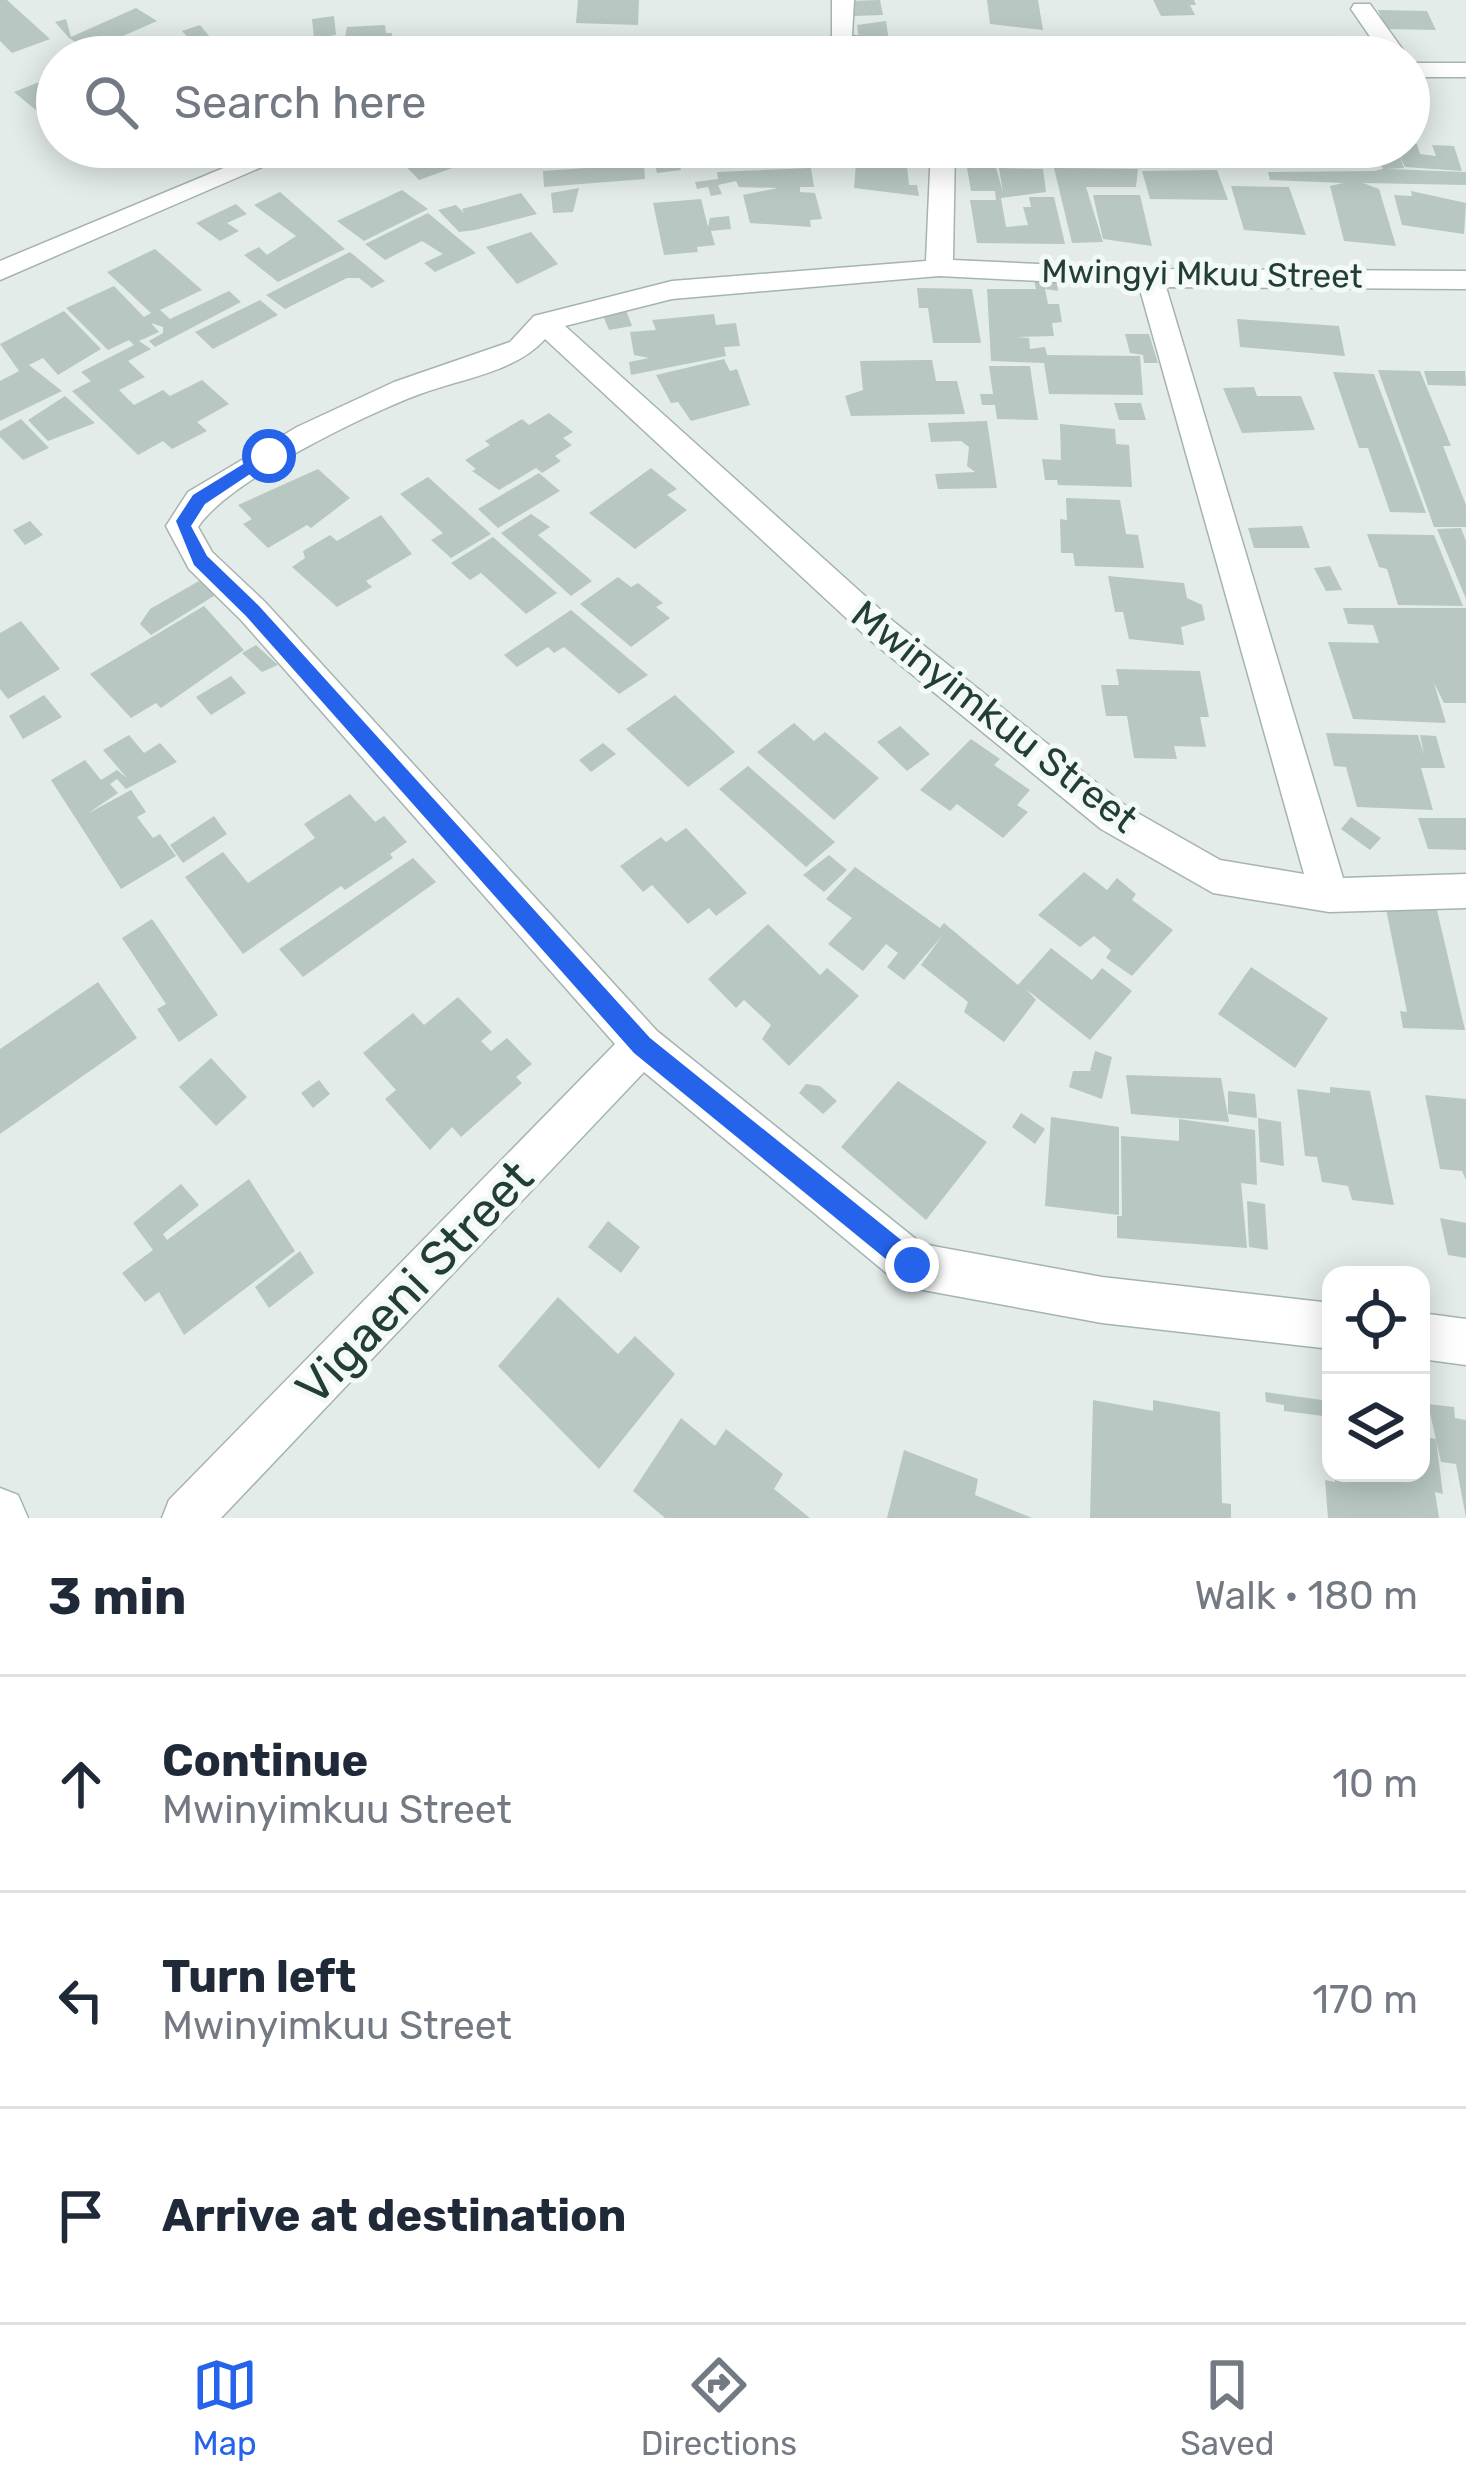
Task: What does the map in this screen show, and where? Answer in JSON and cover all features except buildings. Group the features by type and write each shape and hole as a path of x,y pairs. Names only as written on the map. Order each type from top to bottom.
{"street":[{"path":"840,36 843,0"},
{"path":"1360,4 1364,36"},
{"path":"1360,4 1384,36"},
{"path":"1430,68 1466,70"},
{"path":"0,271 246,168"},
{"path":"942,168 939,268 672,290 544,322 520,349 404,389 308,434 199,500 182,526 200,560 253,611 642,1046 912,1265 1102,1300 1322,1325"},
{"name":"Mwingyi Mkuu Street","path":"939,268 1150,278 1466,280"},
{"path":"1150,278 1329,895"},
{"name":"Mwinyimkuu Street","path":"544,322 882,631 1114,818 1214,876 1329,895 1466,891"},
{"name":"Vigaeni Street","path":"187,1518 642,1046"},
{"path":"1430,1337 1466,1342"}],"route":[{"path":"269,456 199,500 182,526 200,560 253,611 642,1046 774,1158 912,1265"}]}
